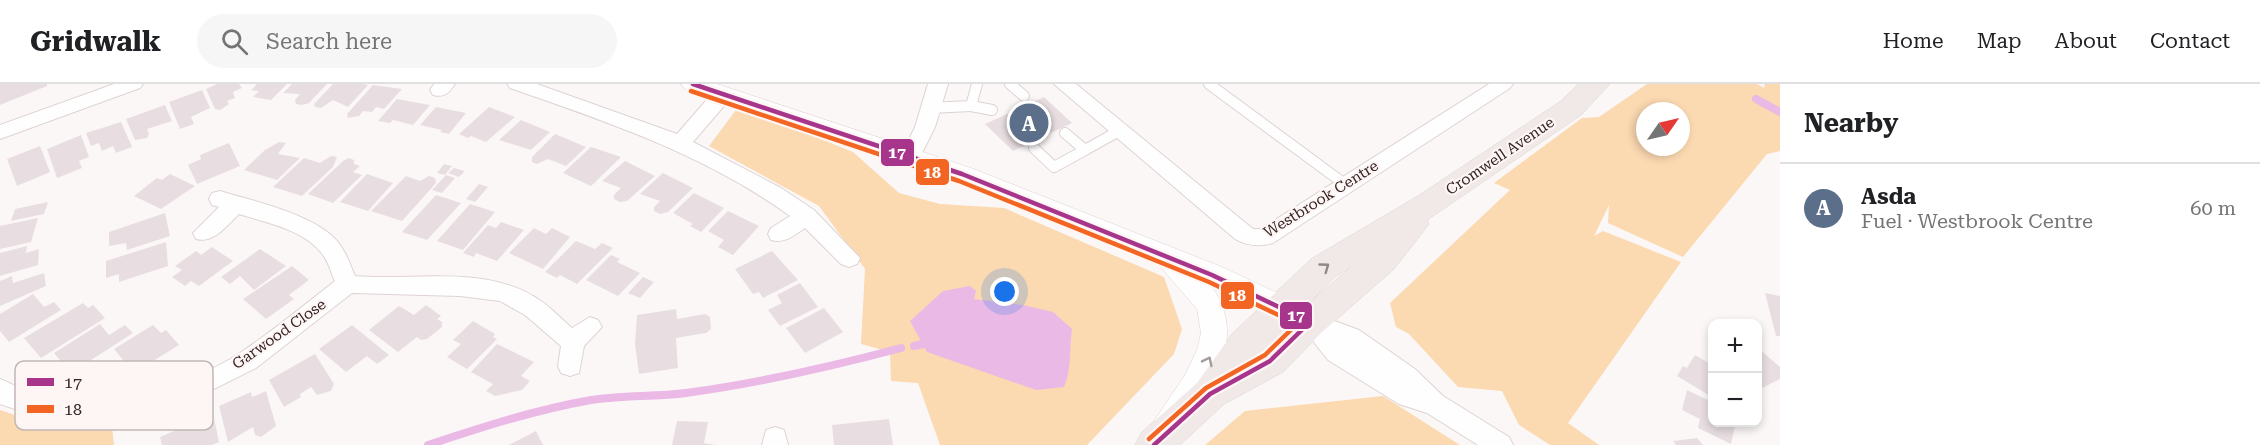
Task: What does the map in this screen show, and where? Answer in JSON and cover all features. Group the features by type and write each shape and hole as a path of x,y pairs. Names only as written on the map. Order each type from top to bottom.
{"main road":[{"name":"Cromwell Avenue","path":"1154,445 1210,394 1270,361 1296,314 1382,260 1429,204 1571,108 1596,84"},
{"name":"Cromwell Avenue","path":"1571,108 1606,95 1623,84"}],"street":[{"path":"0,132 133,84"},
{"path":"517,84 680,144 774,194 806,216 849,258"},
{"path":"693,84 911,156 1164,256 1296,314 1337,353 1408,396 1434,404 1500,445"},
{"path":"911,156 938,84"},
{"name":"Westbrook Centre","path":"1064,84 1250,237 1265,237 1503,84"},
{"path":"680,144 723,94"},
{"path":"204,233 228,202 306,228 322,239 333,251 348,284 379,288 480,289 501,293 537,310 555,330 582,335 570,366"},
{"path":"779,234 806,216"},
{"path":"1154,445 1207,364 1216,335 1214,316 1203,296 1164,256"},
{"name":"Garwood Close","path":"213,378 247,361 348,284"},
{"name":"Garwood Close","path":"0,390 15,399"}],"lane":[{"path":"971,106 976,84"},
{"path":"1010,84 1024,96"},
{"path":"1209,84 1346,185"},
{"path":"930,108 971,106 992,111"},
{"path":"1034,148 1054,167 1119,131"},
{"path":"1065,133 1084,150"}],"shaded area":[{"path":"1647,84 1757,84 1764,88 1765,84 1780,84 1780,151 1767,154 1683,257 1608,223 1609,205 1594,236 1603,231 1681,262 1568,423 1599,445 1550,445 1519,425 1502,391 1458,387 1409,334 1396,327 1390,303 1510,190 1494,183 1582,118 1599,117"},
{"path":"739,106 853,152 899,193 940,204 1004,208 1164,277 1182,329 1174,354 1087,445 940,445 918,383 891,381 890,352 861,344 865,269 819,206 709,146"},
{"path":"970,286 976,291 974,299 1023,305 1053,312 1072,329 1069,366 1064,387 1036,390 927,352 910,321 943,291"},
{"path":"1383,396 1460,445 1205,445 1245,411"},
{"path":"0,410 15,415 15,430 112,430 114,445 0,445"}],"building":[{"path":"0,84 47,84 47,86 0,105"},
{"path":"217,84 239,84 242,88 233,92 235,98 227,101 229,104 220,110 215,109 206,89"},
{"path":"257,84 287,84 271,100 253,97 259,91 251,90"},
{"path":"292,84 327,84 309,103 302,105 296,104 295,100 300,94 283,93"},
{"path":"333,84 368,85 348,107 333,100 321,108 315,107 314,104"},
{"path":"373,85 402,89 384,109 376,107 372,112 363,111 359,116 348,118 347,114"},
{"path":"202,90 210,108 191,117 194,124 180,129 169,102"},
{"path":"1044,97 1072,123 1013,151 985,124"},
{"path":"397,99 430,105 413,125 393,120 390,123 378,121"},
{"path":"165,105 172,121 147,129 149,134 147,138 135,140 126,119"},
{"path":"436,107 466,113 449,134 420,125"},
{"path":"489,107 515,117 486,142 459,134"},
{"path":"521,120 550,132 531,150 499,140"},
{"path":"121,122 132,147 116,153 113,146 102,151 99,143 91,146 86,133"},
{"path":"555,134 586,147 566,166 548,159 537,164 532,162 532,157"},
{"path":"81,135 89,157 79,161 82,168 57,178 47,149"},
{"path":"279,142 286,143 278,154 300,158 277,180 244,170 265,150"},
{"path":"229,143 240,166 197,184 188,165 201,159 200,155"},
{"path":"40,146 50,172 17,186 7,159"},
{"path":"591,147 621,157 591,186 563,173"},
{"path":"331,156 337,157 333,167 302,196 273,187 304,158 320,163"},
{"path":"349,158 354,160 354,164 360,166 353,172 362,175 333,203 308,194 343,161"},
{"path":"625,161 655,176 627,201 620,202 614,199 614,195 621,188 602,181"},
{"path":"444,164 452,166 445,175 437,173"},
{"path":"454,168 465,171 459,177 448,173"},
{"path":"663,173 693,188 668,212 660,214 654,211 654,207 660,201 640,194"},
{"path":"170,174 195,186 161,209 134,196 157,178 162,180"},
{"path":"367,174 393,183 368,211 340,202"},
{"path":"446,175 455,178 442,193 432,190"},
{"path":"406,176 420,181 429,176 435,178 436,183 402,221 371,211"},
{"path":"479,184 488,187 475,202 466,199"},
{"path":"694,193 724,208 701,232 690,226 693,224 673,213"},
{"path":"436,195 461,203 427,240 402,232"},
{"path":"48,202 44,214 11,221 15,209"},
{"path":"470,204 495,212 463,250 437,241"},
{"path":"728,211 759,226 733,255 718,247 724,240 708,231"},
{"path":"165,213 170,236 127,250 126,243 109,246 109,232"},
{"path":"38,218 31,242 0,249 0,226"},
{"path":"501,222 524,230 497,261 476,253 474,257 463,253 488,225 496,228"},
{"path":"534,228 546,234 552,228 570,237 543,269 509,253"},
{"path":"576,241 595,249 602,243 613,248 577,284 560,275 557,278 545,272"},
{"path":"166,242 168,266 119,282 119,274 106,278 106,261"},
{"path":"27,246 26,253 39,249 38,265 0,276 0,253"},
{"path":"212,247 233,261 199,286 191,281 185,286 172,277 182,270 175,266 196,251 201,255"},
{"path":"260,249 286,266 254,290 240,276 230,284 221,277"},
{"path":"772,251 798,280 763,298 759,292 753,294 735,269"},
{"path":"611,255 620,259 617,262 640,273 618,296 586,280"},
{"path":"292,266 309,280 289,295 294,299 266,319 243,299"},
{"path":"44,273 46,286 0,306 0,281 12,276 13,283"},
{"path":"643,277 654,282 640,298 628,293"},
{"path":"800,283 818,307 780,326 768,310 782,303 777,295"},
{"path":"1765,293 1780,296 1780,336 1776,336"},
{"path":"33,294 44,307 54,302 61,310 9,342 0,331 0,314"},
{"path":"83,303 88,308 93,305 105,318 41,358 24,338"},
{"path":"426,305 441,316 437,319 442,322 442,327 427,339 421,340 417,337 398,352 369,330 399,306 414,315"},
{"path":"824,308 843,332 805,353 786,328"},
{"path":"676,309 677,319 705,314 710,317 711,329 706,333 676,338 678,368 639,374 635,344 637,315"},
{"path":"473,321 495,334 493,337 497,339 467,369 447,357 461,344 453,340"},
{"path":"100,324 109,335 125,325 133,333 90,361 61,361 54,353"},
{"path":"153,325 161,333 166,330 179,345 153,361 124,361 114,349"},
{"path":"352,325 389,355 377,364 367,356 346,372 319,349"},
{"path":"497,344 534,362 521,376 530,381 522,390 495,396 486,391 493,384 471,372"},
{"path":"1762,351 1780,367 1780,379 1762,388"},
{"path":"315,354 334,384 331,391 317,395 311,387 300,394 301,397 284,407 269,380"},
{"path":"1695,355 1708,363 1708,395 1677,376 1683,366 1687,368"},
{"path":"1687,390 1708,400 1708,427 1735,427 1731,444 1698,428 1700,419 1682,410"},
{"path":"266,391 276,426 261,437 255,435 253,427 228,442 219,406 251,392 252,397"},
{"path":"213,414 219,442 212,445 162,445 160,437 176,430 213,430"},
{"path":"889,419 893,445 834,445 832,425"},
{"path":"677,421 708,422 704,443 716,445 672,445"},
{"path":"536,431 543,445 509,445"},
{"path":"1697,438 1703,445 1676,445 1673,441"}],"waterway":[{"path":"1756,99 1780,112"},
{"path":"914,346 923,344"},
{"path":"428,445 570,404 603,398 686,393 740,384 821,368 901,348"}],"transit line":[{"name":"17","path":"693,84 962,174 1212,275 1310,322 1270,361 1210,394 1154,445"},
{"name":"18","path":"691,91 959,181 1209,282 1297,324 1265,355 1206,388 1149,439"}],"place":[{"name":"Asda","path":"1029,123"}]}
